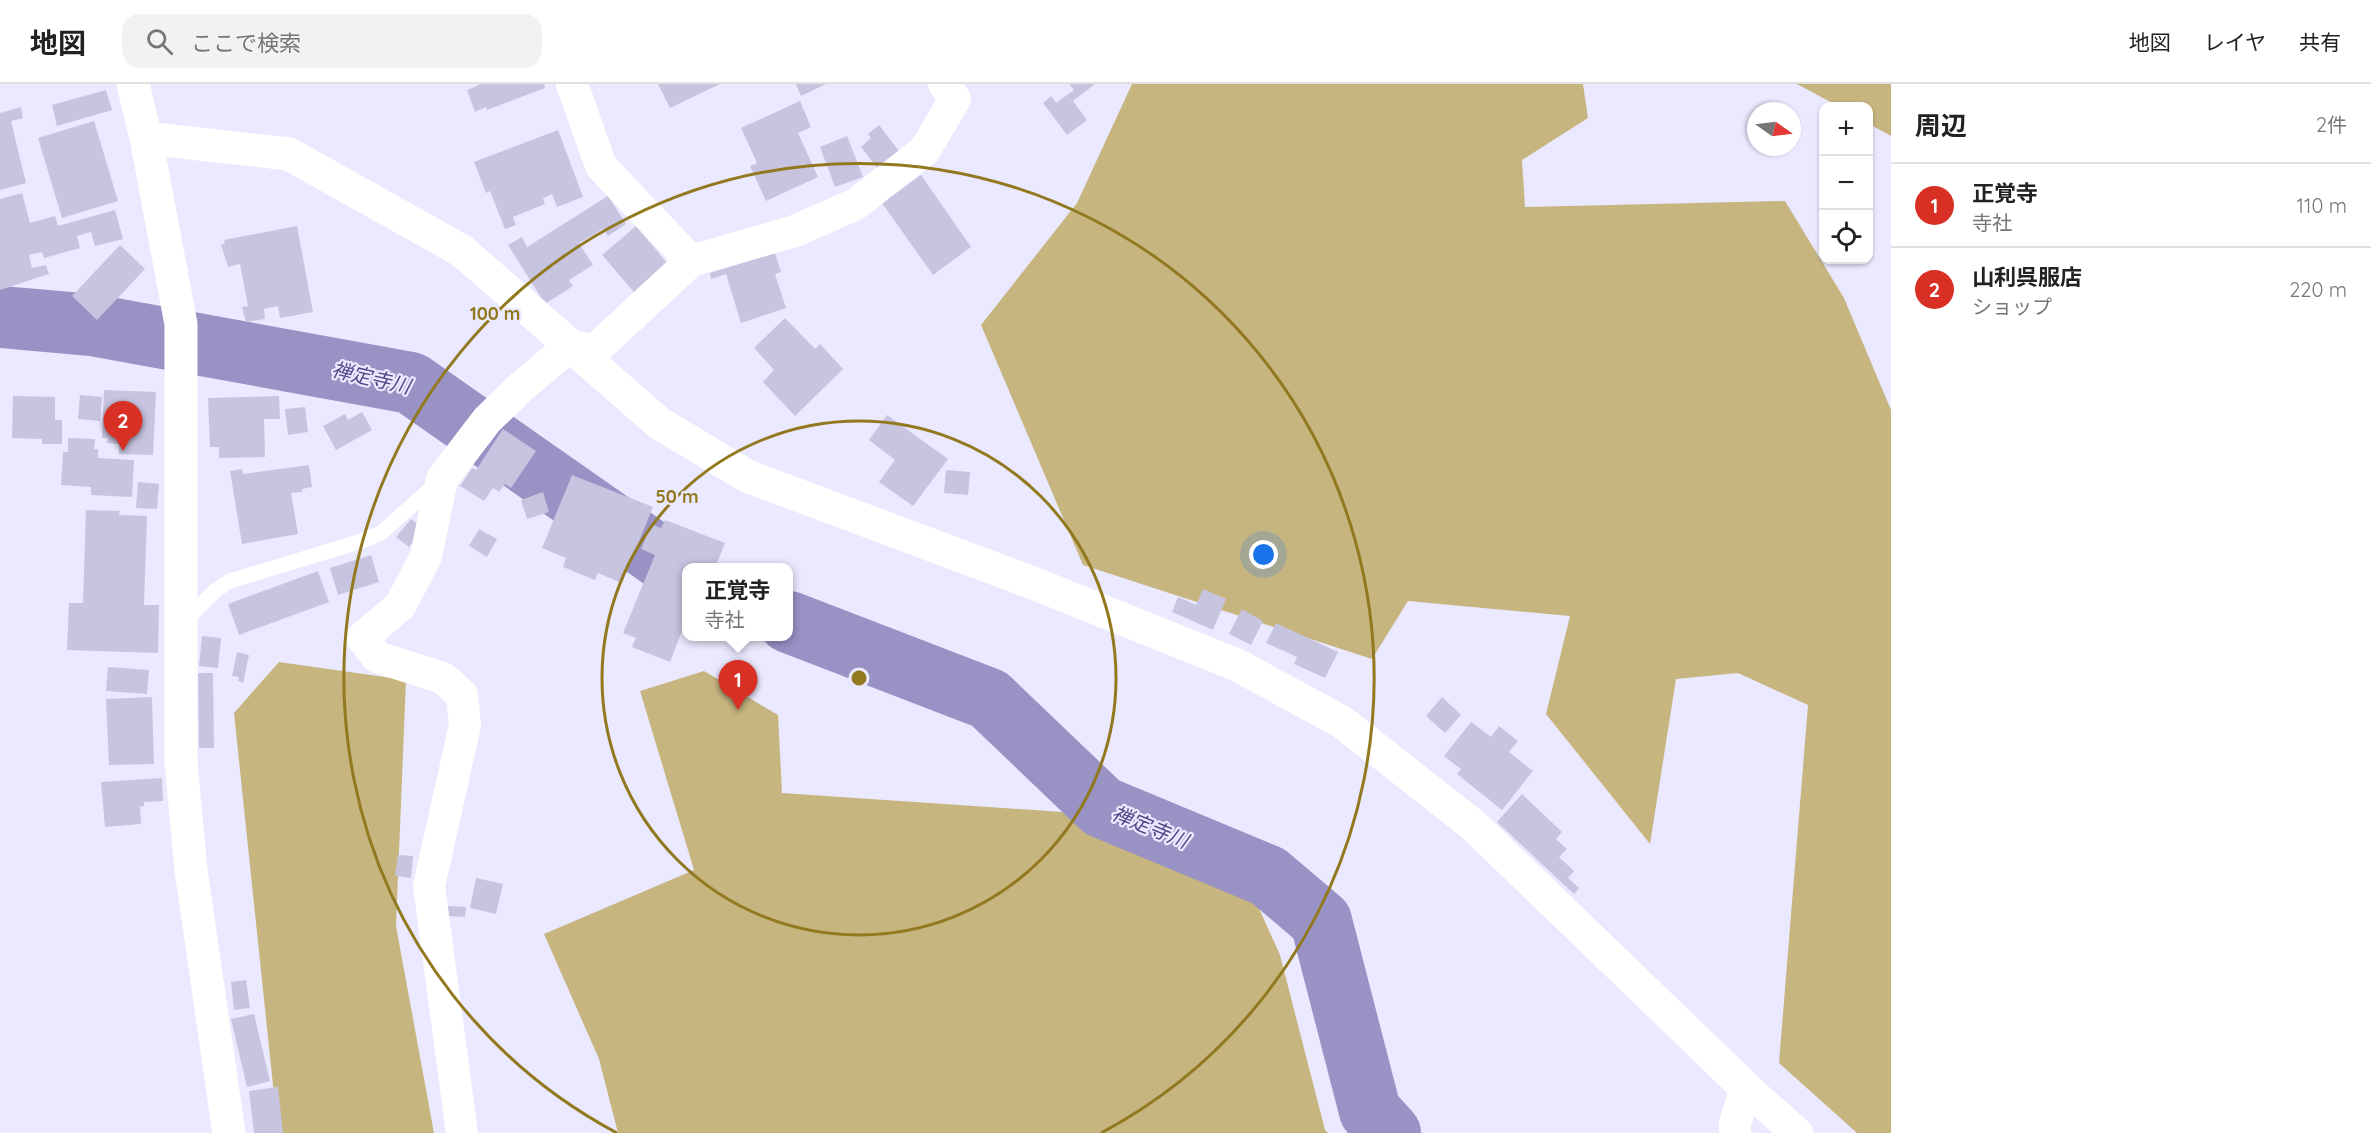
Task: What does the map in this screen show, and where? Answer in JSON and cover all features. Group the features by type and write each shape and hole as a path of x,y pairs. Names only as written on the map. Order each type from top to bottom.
{"street":[{"path":"133,84 146,138 181,324 181,762 191,870 229,1133"},
{"path":"572,84 601,166 692,261"},
{"path":"462,1133 429,886 465,725 462,694 443,678 377,657 362,638 400,606 426,556 442,479 487,420 521,387 570,346 595,350 692,261 795,231 856,204 925,150 955,99 945,84"},
{"path":"146,138 289,154 462,251 659,423 747,476 1033,583 1237,665 1342,722 1473,825 1746,1088 1797,1133"},
{"path":"1735,1133 1735,1122 1746,1088"}],"lane":[{"path":"181,626 216,590 230,581 362,542 381,533 442,479"}],"shaded area":[{"path":"1132,84 1583,84 1588,118 1522,160 1525,207 1785,201 1819,257 1819,264 1823,264 1844,298 1891,410 1891,1133 1857,1133 1779,1063 1808,705 1738,673 1676,679 1650,844 1546,714 1570,616 1408,601 1372,659 1083,565 981,325 1077,203"},
{"path":"1797,84 1891,84 1891,136 1873,126 1873,102 1831,102"},
{"path":"279,662 406,680 396,926 434,1133 278,1133 234,713"},
{"path":"704,671 778,715 782,793 1077,813 1252,893 1280,955 1325,1130 1328,1133 618,1133 599,1059 544,934 694,870 640,691"}],"building":[{"path":"481,84 544,84 545,88 487,110 486,107 475,112 467,90"},
{"path":"658,84 720,84 670,108"},
{"path":"796,84 826,84 801,96"},
{"path":"1069,84 1095,84 1073,101 1087,120 1067,135 1043,103 1051,96 1056,103 1074,90"},
{"path":"106,90 112,110 57,126 52,105"},
{"path":"800,101 811,127 798,133 818,177 766,201 750,166 757,163 741,128"},
{"path":"21,107 23,118 11,121 26,183 0,190 0,113"},
{"path":"94,121 118,201 62,218 38,138"},
{"path":"879,125 902,155 880,172 861,147 871,138 868,134"},
{"path":"558,130 583,197 557,207 552,194 543,198 545,204 513,217 516,225 505,229 490,191 486,193 474,162"},
{"path":"847,136 863,177 835,187 820,147"},
{"path":"921,175 971,247 933,275 882,203"},
{"path":"22,193 30,223 55,216 58,226 115,210 123,239 95,246 91,232 77,236 80,248 44,258 42,252 29,255 32,268 46,265 49,274 0,290 0,199"},
{"path":"608,196 626,224 608,236 603,229 579,243 593,265 569,280 573,286 545,304 508,245 522,237 527,247"},
{"path":"297,226 313,312 280,318 278,306 264,309 265,319 246,322 242,307 248,306 240,264 228,267 221,244 225,244 224,240"},
{"path":"636,226 667,263 634,292 602,255"},
{"path":"120,245 145,269 97,320 72,296"},
{"path":"775,253 781,272 775,274 786,308 741,323 726,274 711,279 710,273"},
{"path":"785,318 815,349 820,344 843,369 795,416 763,382 774,370 754,348"},
{"path":"104,390 156,392 153,455 119,454 119,444 107,443 108,438 102,438"},
{"path":"80,395 102,397 100,421 78,419"},
{"path":"13,396 55,397 55,420 62,420 62,444 42,444 42,439 12,438"},
{"path":"279,396 280,419 264,419 265,457 219,458 219,447 210,447 208,398"},
{"path":"305,407 308,432 288,435 285,409"},
{"path":"362,412 372,430 336,450 323,426 345,414 348,420"},
{"path":"887,415 948,459 913,506 879,482 895,460 869,440"},
{"path":"503,429 536,451 511,488 505,484 499,492 493,488 484,501 460,486 472,468 476,470"},
{"path":"68,438 95,439 94,449 98,449 98,458 134,460 132,497 91,495 91,487 61,485 63,452 68,452"},
{"path":"309,465 312,487 302,489 302,492 291,493 298,534 242,544 230,471 242,469 243,474"},
{"path":"946,470 970,472 968,495 944,493"},
{"path":"572,475 653,507 622,583 598,573 595,580 563,567 566,558 542,548"},
{"path":"138,482 159,484 157,509 136,508"},
{"path":"543,492 549,512 527,519 521,500"},
{"path":"86,510 120,511 119,515 147,516 144,605 159,605 158,653 67,650 69,603 83,603"},
{"path":"411,519 424,529 409,547 396,537"},
{"path":"665,520 725,543 717,563 682,563 682,631 670,662 632,647 636,638 623,633 655,555 641,549 651,524 661,528"},
{"path":"479,529 497,539 487,557 469,546"},
{"path":"371,555 379,582 338,595 330,568"},
{"path":"318,571 329,602 239,635 228,604"},
{"path":"1203,589 1226,599 1213,630 1172,612 1178,597 1196,605"},
{"path":"1242,609 1263,621 1251,645 1229,634"},
{"path":"1276,623 1338,652 1325,678 1294,664 1297,657 1266,643"},
{"path":"202,636 221,638 218,668 199,666"},
{"path":"237,652 249,655 243,683 238,681 239,677 232,676"},
{"path":"108,667 149,670 147,694 106,691"},
{"path":"198,673 213,673 214,748 199,748"},
{"path":"152,697 154,764 109,765 106,699"},
{"path":"1442,697 1461,715 1445,733 1426,716"},
{"path":"1471,722 1491,737 1499,726 1518,741 1509,752 1533,771 1502,810 1457,774 1461,769 1444,756"},
{"path":"162,778 163,801 144,802 144,806 140,807 141,824 105,827 101,782"},
{"path":"1522,794 1562,832 1556,839 1567,849 1559,857 1574,871 1568,878 1579,888 1574,894 1497,822"},
{"path":"398,855 413,856 411,878 395,876"},
{"path":"476,878 503,884 496,914 470,908"},
{"path":"448,906 466,907 465,917 447,916"},
{"path":"246,980 250,1008 234,1010 231,982"},
{"path":"254,1014 270,1081 247,1087 231,1019"},
{"path":"278,1087 283,1133 254,1133 249,1091"}],"waterway":[{"name":"禅定寺川","path":"0,317 92,325 411,383 682,573"},
{"name":"禅定寺川","path":"793,624 989,699 1102,807 1268,876 1321,921 1370,1111 1390,1133"}],"place":[{"name":"山利呉服店","path":"123,451"},
{"name":"正覚寺","path":"738,710"}]}
